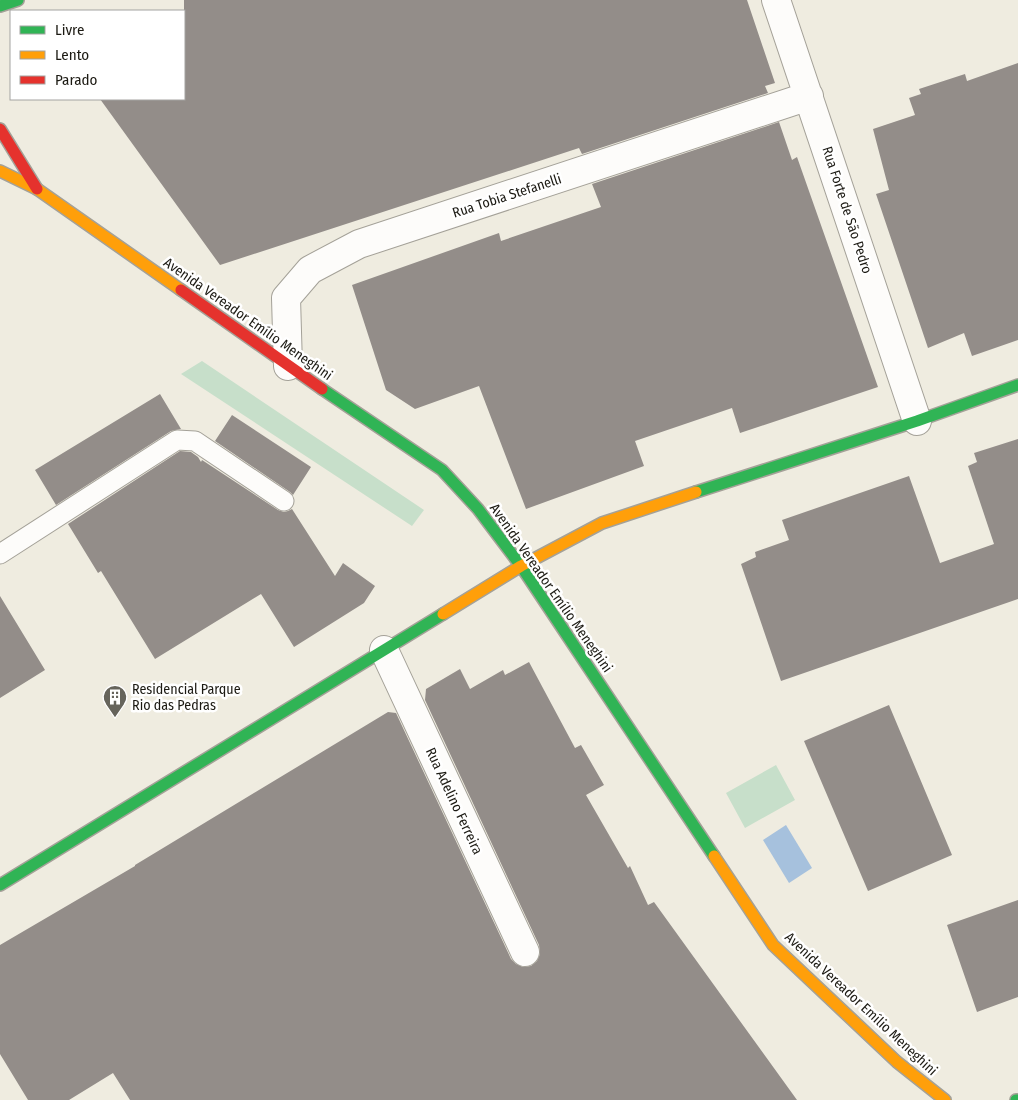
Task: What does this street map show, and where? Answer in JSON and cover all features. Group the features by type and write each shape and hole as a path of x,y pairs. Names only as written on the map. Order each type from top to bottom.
{"main road":[{"path":"0,6 18,0"},
{"name":"Avenida Vereador Emílio Meneghini","path":"0,129 37,189"},
{"name":"Avenida Vereador Emílio Meneghini","path":"0,171 37,189 288,366 442,470 478,509 521,566 773,945 897,1062 945,1100"},
{"path":"0,885 521,566 602,523 917,421 1018,385"}],"street":[{"name":"Rua Forte de São Pedro","path":"776,0 917,421"},
{"name":"Rua Tobia Stefanelli","path":"288,366 286,298 310,270 359,244 809,96"},
{"name":"Rua Adelino Ferreira","path":"384,650 524,952"}],"lane":[{"path":"0,554 178,440 195,441 284,501"}],"green space":[{"path":"202,361 424,510 412,526 181,374"},
{"path":"776,765 795,800 745,828 726,793"}],"water":[{"path":"786,825 812,868 789,883 763,840"}],"building":[{"path":"184,0 747,0 775,83 765,86 768,93 582,154 579,148 220,265 101,100 185,100"},
{"path":"1018,63 1018,340 972,356 964,333 928,348 876,194 889,190 873,129 915,115 909,98 921,94 919,89 965,74 967,81"},
{"path":"779,122 792,160 797,157 878,387 740,433 732,408 635,441 644,466 526,509 479,386 415,409 386,390 352,285 499,233 501,241 601,207 592,184"},
{"path":"160,394 181,429 171,431 56,505 35,470"},
{"path":"232,415 311,467 293,495 215,441"},
{"path":"1018,439 1018,599 781,681 741,564 756,557 755,552 789,540 782,520 909,476 940,563 994,544 968,466 977,462 974,453"},
{"path":"180,451 191,452 201,462 202,460 278,510 284,512 292,509 335,576 343,563 375,586 364,603 294,647 261,594 155,659 101,571 98,573 68,524"},
{"path":"0,596 45,670 0,698"},
{"path":"529,662 575,748 581,745 604,785 586,795 628,868 630,866 648,905 654,902 797,1100 130,1100 113,1073 69,1100 28,1100 0,1054 0,945 135,866 388,712 396,713 511,959 523,967 531,966 537,961 540,954 539,945 425,700 426,689 460,669 470,689 503,670 505,675"},
{"path":"889,705 952,855 868,891 804,741"},
{"path":"1018,900 1018,997 977,1012 947,925"}],"traffic: fast":[{"path":"0,6 18,0"},
{"path":"696,492 917,421 1018,385"},
{"path":"322,389 442,470 478,509 521,566 714,856"},
{"path":"0,885 443,614"}],"traffic: slow":[{"path":"0,171 37,189 181,290"},
{"path":"443,614 521,566 602,523 696,492"},
{"path":"714,856 773,945 897,1062 945,1100"}],"traffic: jam":[{"path":"0,129 37,189"},
{"path":"181,290 322,389"}],"place":[{"name":"Residencial Parque Rio das Pedras","path":"115,718"}]}
